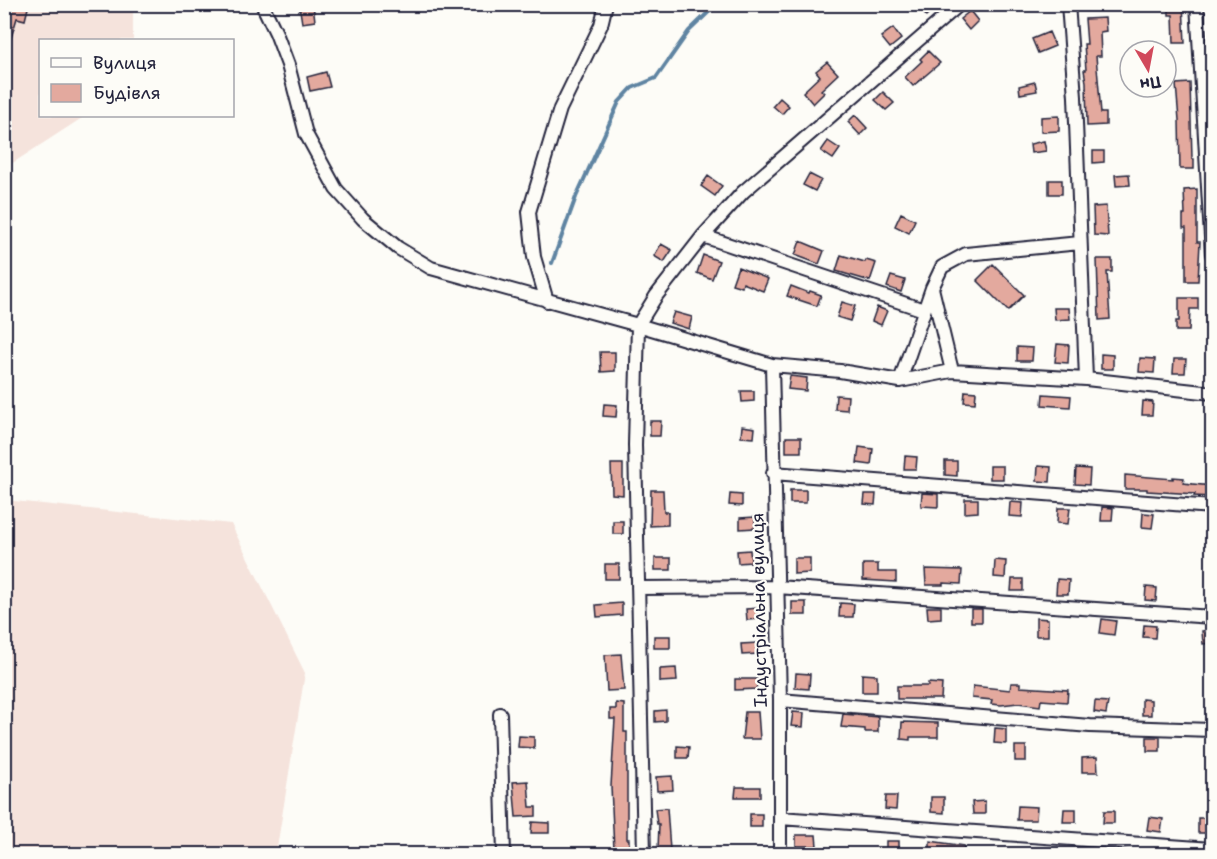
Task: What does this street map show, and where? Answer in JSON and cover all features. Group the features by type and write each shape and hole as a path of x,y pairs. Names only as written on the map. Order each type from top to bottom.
{"street":[{"path":"262,4 288,65 306,134 336,189 363,219 398,249 431,268 772,364 840,371 900,381 952,371 1086,379 1212,393"},
{"path":"547,301 534,257 529,212 560,109 601,25 606,4"},
{"path":"644,855 635,445 638,325 703,236 743,192 960,4"},
{"path":"1068,4 1075,97 1086,379"},
{"path":"1197,4 1212,254"},
{"path":"703,236 924,310"},
{"path":"900,381 932,288 942,267 966,254 1080,243"},
{"path":"932,288 952,371"},
{"name":"Індустріальна вулиця","path":"772,364 780,700 780,855"},
{"path":"773,473 1212,507"},
{"path":"638,588 777,587 1212,617"},
{"path":"780,700 1090,726 1212,730"},
{"path":"500,714 504,855"},
{"path":"780,818 1212,849"}],"shaded area":[{"path":"5,5 133,5 133,39 39,39 39,117 83,117 5,168"},
{"path":"5,500 231,524 305,673 276,854 5,854"}],"building":[{"path":"4,4 29,4 25,20 17,18 7,51 4,51"},
{"path":"299,4 313,4 315,21 302,23"},
{"path":"916,4 938,4 926,16"},
{"path":"1169,4 1183,4 1185,43 1178,43 1178,39 1174,39 1173,15 1169,15"},
{"path":"970,11 978,21 969,30 960,19"},
{"path":"1105,18 1106,31 1100,32 1101,56 1096,56 1101,113 1106,113 1106,125 1087,126 1084,70 1086,70 1084,44 1087,44 1085,19"},
{"path":"893,28 901,39 890,48 881,37"},
{"path":"1049,32 1055,46 1038,53 1032,39"},
{"path":"928,51 940,63 913,86 905,77 922,61 920,59"},
{"path":"827,62 838,74 821,90 824,93 813,104 803,92 820,76 816,71"},
{"path":"326,72 330,87 310,91 307,77"},
{"path":"1035,82 1037,91 1020,94 1019,86"},
{"path":"1190,83 1194,169 1180,169 1178,84"},
{"path":"883,92 894,103 886,110 875,100"},
{"path":"780,98 789,106 782,114 773,106"},
{"path":"855,115 867,128 860,135 848,122"},
{"path":"1059,116 1059,131 1041,132 1041,117"},
{"path":"828,141 840,149 833,159 821,151"},
{"path":"1044,141 1046,151 1031,153 1030,144"},
{"path":"1093,151 1104,151 1104,162 1093,163"},
{"path":"809,174 821,180 815,191 803,185"},
{"path":"1129,174 1130,185 1116,186 1115,175"},
{"path":"708,176 722,186 715,196 701,186"},
{"path":"1049,180 1062,180 1062,194 1049,194"},
{"path":"1197,189 1197,242 1200,242 1198,281 1186,281 1186,228 1183,228 1184,190"},
{"path":"1106,206 1108,236 1094,235 1093,207"},
{"path":"901,213 915,220 909,233 895,226"},
{"path":"800,241 824,251 819,264 795,255"},
{"path":"661,244 672,250 664,262 654,256"},
{"path":"703,255 719,261 712,279 697,273"},
{"path":"841,255 876,263 870,281 836,271"},
{"path":"1097,259 1112,259 1112,272 1107,272 1110,319 1099,320"},
{"path":"993,264 1024,295 1008,311 977,280"},
{"path":"738,267 768,279 763,291 743,283 742,287 732,284"},
{"path":"891,276 905,280 901,292 887,287"},
{"path":"791,286 821,295 817,306 787,296"},
{"path":"1179,298 1198,298 1198,309 1190,309 1189,331 1176,331 1176,321 1179,321"},
{"path":"842,302 855,306 850,321 837,317"},
{"path":"877,307 887,311 881,325 872,321"},
{"path":"1054,308 1069,308 1070,319 1055,320"},
{"path":"674,312 692,317 689,329 670,323"},
{"path":"1057,344 1069,345 1068,363 1055,362"},
{"path":"1017,347 1033,348 1032,361 1017,361"},
{"path":"600,352 615,352 615,371 601,372"},
{"path":"1101,354 1113,355 1113,369 1101,369"},
{"path":"1140,358 1155,359 1154,373 1139,372"},
{"path":"1174,359 1186,359 1185,373 1173,373"},
{"path":"790,376 807,378 806,391 788,389"},
{"path":"741,391 754,391 754,401 742,402"},
{"path":"965,391 976,392 975,403 964,402"},
{"path":"1043,394 1071,396 1070,407 1042,405"},
{"path":"836,395 848,396 847,410 835,409"},
{"path":"1143,401 1153,402 1152,415 1142,415"},
{"path":"604,404 617,405 616,417 603,416"},
{"path":"650,421 661,421 660,436 650,436"},
{"path":"742,426 755,428 754,438 741,437"},
{"path":"786,437 801,437 801,452 786,452"},
{"path":"859,447 873,449 871,465 857,463"},
{"path":"905,456 917,457 916,469 904,469"},
{"path":"945,461 957,461 957,476 945,475"},
{"path":"611,464 623,464 623,495 612,494"},
{"path":"990,466 1003,466 1003,479 990,479"},
{"path":"1038,466 1051,467 1050,482 1037,481"},
{"path":"1076,468 1090,469 1089,485 1075,484"},
{"path":"1125,475 1184,478 1183,483 1212,486 1212,497 1147,491 1147,489 1125,489"},
{"path":"651,490 663,490 664,512 668,512 668,525 650,526"},
{"path":"790,490 806,490 806,503 790,503"},
{"path":"922,493 938,494 938,507 921,506"},
{"path":"730,494 742,495 742,506 729,505"},
{"path":"865,494 876,494 875,505 864,504"},
{"path":"965,499 978,499 978,512 965,513"},
{"path":"1010,502 1023,503 1022,517 1009,516"},
{"path":"1102,507 1113,508 1112,521 1101,521"},
{"path":"1058,508 1070,508 1068,524 1057,523"},
{"path":"1143,513 1154,514 1152,528 1142,527"},
{"path":"755,517 755,528 740,529 740,518"},
{"path":"613,521 623,521 623,534 613,534"},
{"path":"750,550 751,562 738,563 737,551"},
{"path":"655,558 671,558 671,570 655,570"},
{"path":"794,558 810,558 810,573 794,574"},
{"path":"995,560 1006,561 1005,578 994,577"},
{"path":"605,564 619,564 619,579 605,579"},
{"path":"863,564 878,564 878,572 896,572 896,582 863,580"},
{"path":"925,569 962,570 961,584 926,585"},
{"path":"1012,579 1023,579 1023,591 1011,591"},
{"path":"1057,579 1069,580 1068,594 1056,594"},
{"path":"1146,587 1157,588 1156,601 1145,600"},
{"path":"792,602 806,602 806,615 792,615"},
{"path":"622,603 622,615 597,617 596,605"},
{"path":"840,603 854,604 853,617 839,617"},
{"path":"927,607 941,607 941,618 928,619"},
{"path":"760,608 761,619 747,620 746,609"},
{"path":"971,609 982,609 982,622 971,622"},
{"path":"1036,618 1048,619 1048,636 1036,636"},
{"path":"1102,619 1116,621 1114,635 1100,633"},
{"path":"1144,625 1156,626 1155,638 1143,637"},
{"path":"1212,630 1212,643 1203,644 1202,631"},
{"path":"654,636 670,636 670,648 654,648"},
{"path":"758,643 758,654 742,655 741,644"},
{"path":"621,654 624,690 607,691 605,655"},
{"path":"676,668 677,681 660,682 660,669"},
{"path":"796,673 810,674 809,689 795,688"},
{"path":"862,674 877,675 877,692 862,692"},
{"path":"735,679 757,679 757,689 735,690"},
{"path":"928,683 942,684 941,699 897,699 897,686 928,686"},
{"path":"1011,683 1020,683 1020,687 1068,690 1067,702 1041,700 1040,706 1018,703 1001,705 991,704 992,700 972,698 973,686 1010,690"},
{"path":"1142,699 1151,700 1151,715 1142,715"},
{"path":"1095,701 1108,702 1106,714 1094,712"},
{"path":"616,703 624,704 624,732 627,732 627,839 629,839 629,850 614,850 611,786 615,719 610,719 610,709 616,709"},
{"path":"666,710 666,721 655,722 655,711"},
{"path":"745,712 758,712 760,739 742,739"},
{"path":"793,712 804,713 803,727 791,726"},
{"path":"843,714 878,717 878,732 841,727"},
{"path":"902,722 938,723 938,737 901,739"},
{"path":"995,728 1006,729 1006,744 994,743"},
{"path":"519,736 534,737 534,748 518,747"},
{"path":"1147,737 1160,737 1160,751 1147,751"},
{"path":"677,746 689,747 688,758 677,758"},
{"path":"1015,746 1026,746 1026,761 1015,761"},
{"path":"1097,757 1098,772 1082,772 1082,758"},
{"path":"672,776 673,790 657,791 656,777"},
{"path":"528,781 530,807 536,807 536,816 516,817 513,782"},
{"path":"736,787 760,787 760,797 735,797"},
{"path":"886,796 897,796 896,810 885,809"},
{"path":"931,797 944,797 944,813 931,812"},
{"path":"985,801 985,814 973,814 972,802"},
{"path":"1018,806 1037,807 1036,820 1017,820"},
{"path":"667,808 670,850 658,850 659,824 657,824 655,809"},
{"path":"1064,809 1076,809 1076,822 1063,822"},
{"path":"1104,811 1114,811 1114,823 1103,823"},
{"path":"750,814 762,814 762,827 750,827"},
{"path":"1149,817 1163,819 1161,832 1147,830"},
{"path":"1198,818 1210,818 1209,833 1198,833"},
{"path":"532,822 549,823 549,833 531,833"},
{"path":"796,835 816,835 817,846 796,846"},
{"path":"886,841 899,841 899,855 886,855"},
{"path":"930,841 964,846 963,855 930,855"}],"waterway":[{"path":"552,263 576,197 619,102 632,88 656,78 689,31 717,4"}]}
